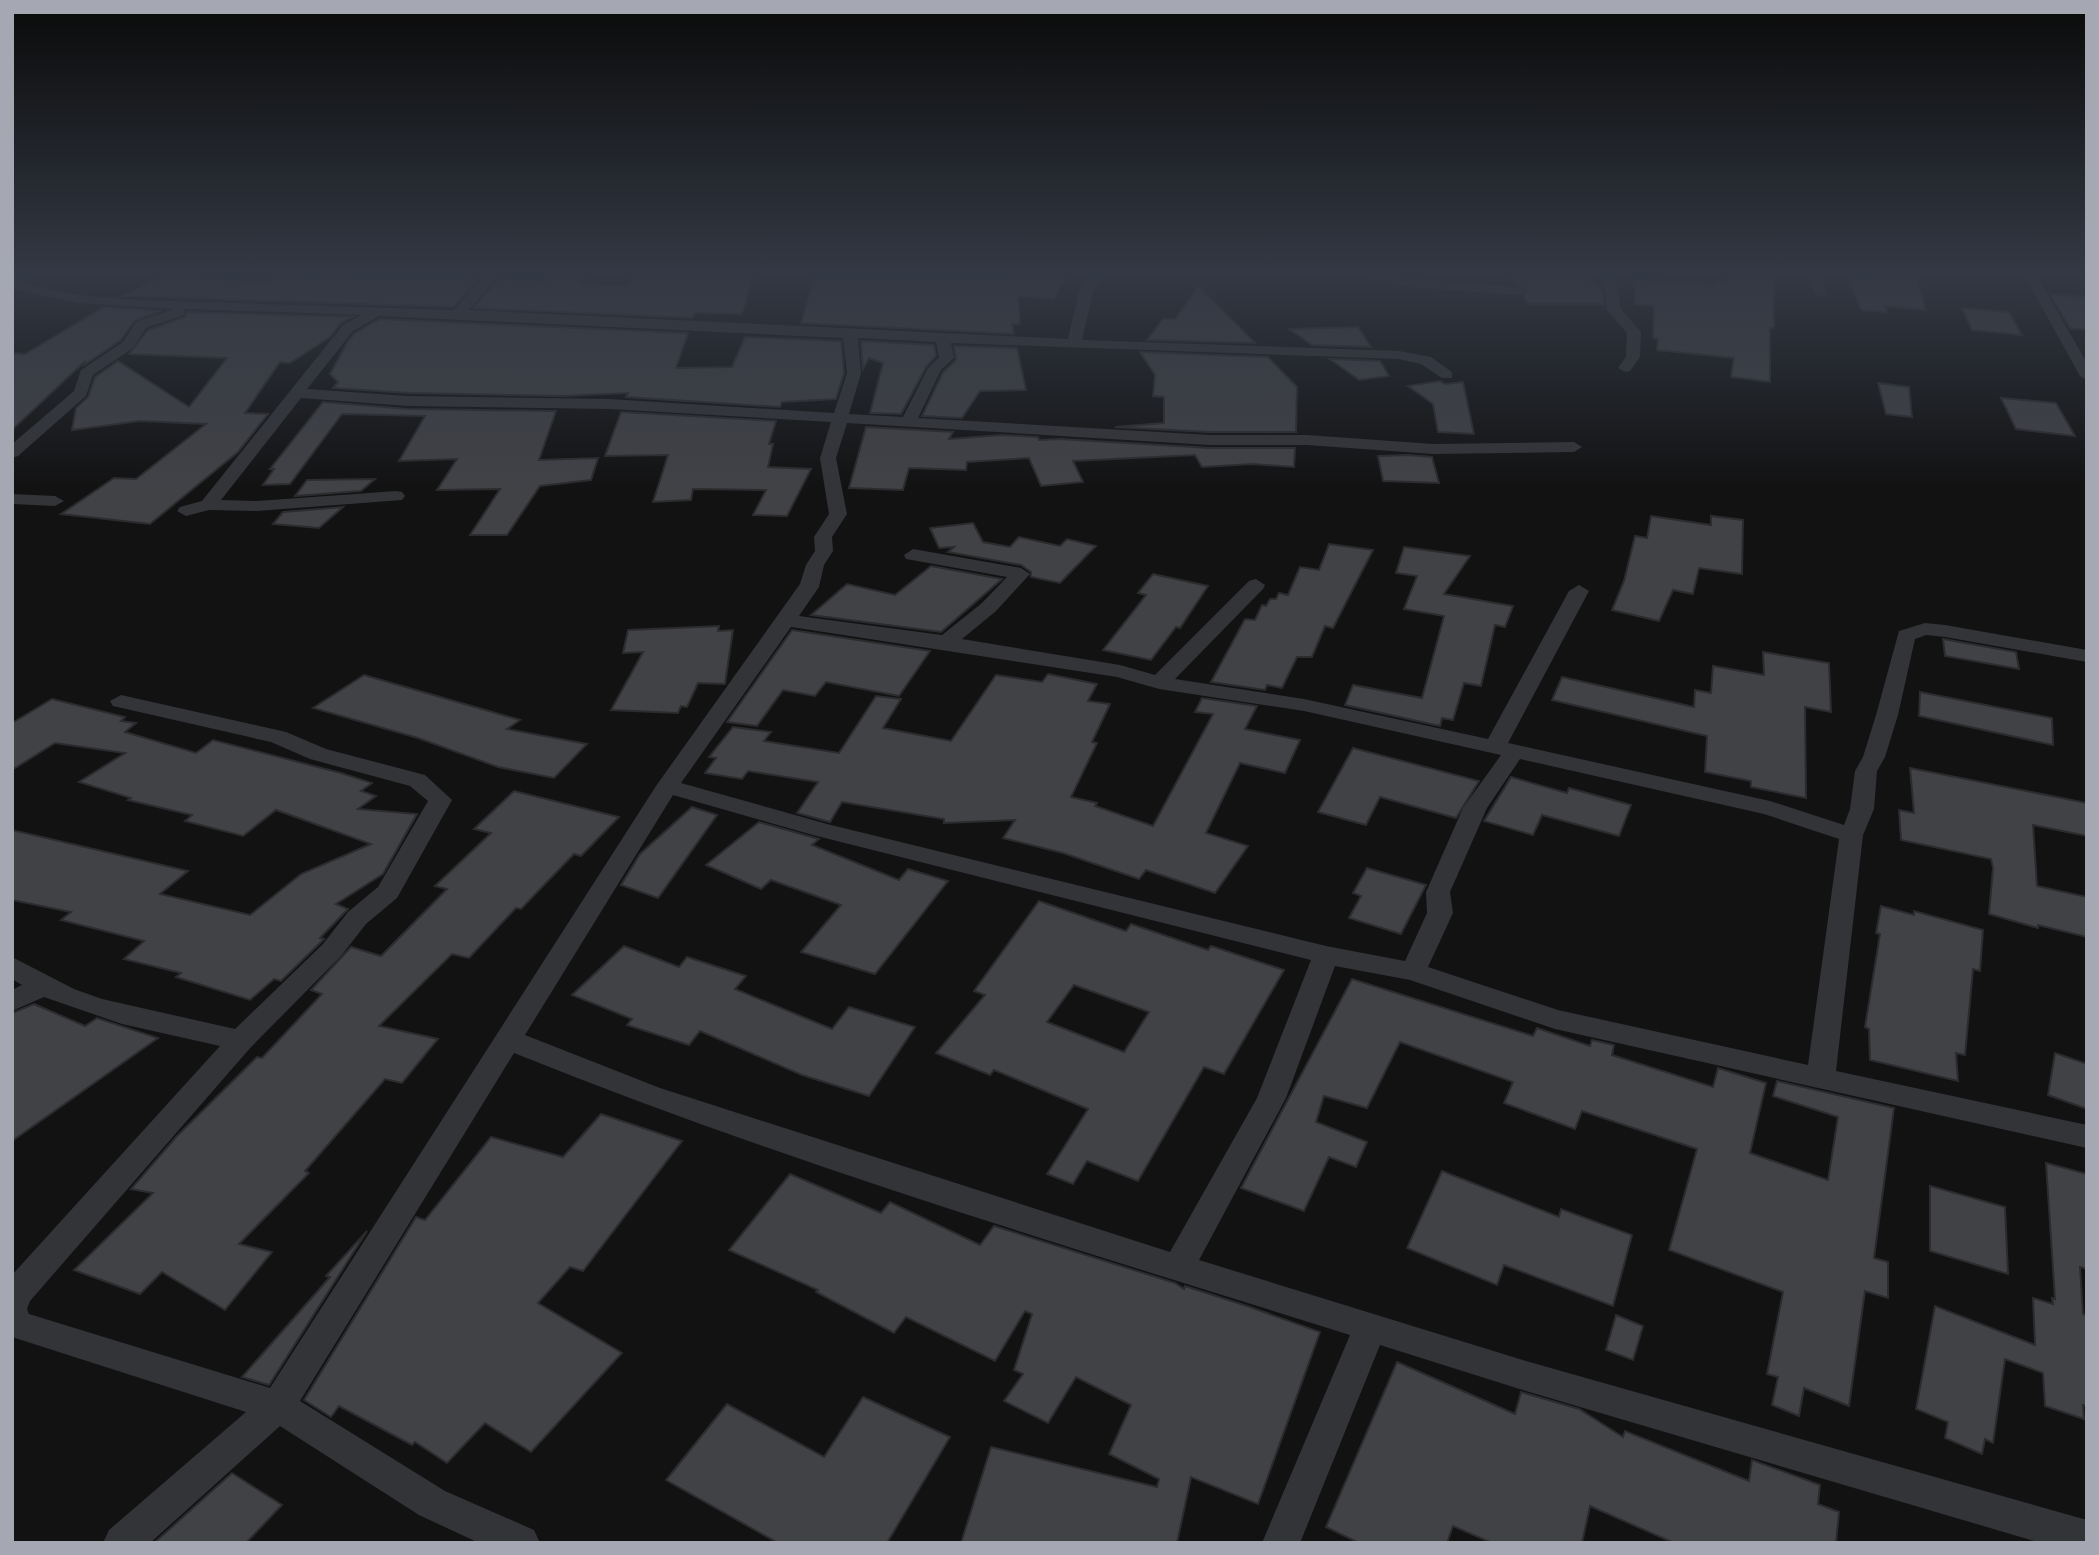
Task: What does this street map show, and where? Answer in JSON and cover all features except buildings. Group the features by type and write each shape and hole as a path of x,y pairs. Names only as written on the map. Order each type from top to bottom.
{"street":[{"path":"12,453 81,393 86,373 129,344"},
{"path":"208,505 335,344"},
{"path":"122,1543 278,1406 667,786 803,596 802,592 809,587 815,565 824,551 823,537 838,514 828,458 854,373 851,344"},
{"path":"908,422 935,368 947,358 944,344"},
{"path":"1134,344 1399,355 1426,360 1447,375"},
{"path":"1625,368 1633,357 1634,344"},
{"path":"2069,344 2087,376"},
{"path":"295,393 408,401 609,404 839,419 1398,447 1574,447"},
{"path":"186,511 208,505 257,506 396,496"},
{"path":"12,499 55,501"},
{"path":"913,555 1021,574 989,607 946,642"},
{"path":"1159,683 1256,585"},
{"path":"1413,972 1440,913 1438,892 1475,808 1579,591"},
{"path":"785,620 946,642 1120,671 1159,683 1304,705 1855,827"},
{"path":"1821,1076 1855,827 1866,771 1874,757 1887,715 1906,635 1925,629 1945,631 2087,656"},
{"path":"12,1307 15,1295 241,1040 332,950 358,918 388,892 440,800 417,780 391,776 317,754 278,737 121,701"},
{"path":"667,786 821,830 1326,955 1413,972 1555,1019 2087,1137"},
{"path":"1179,1266 1271,1098 1326,955"},
{"path":"12,966 41,987 107,1011 241,1040"},
{"path":"12,1002 41,987"},
{"path":"508,1039 650,1096 990,1208 1526,1376 2087,1538"},
{"path":"12,1312 16,1324 278,1406 432,1503 522,1543"},
{"path":"1281,1543 1370,1327"}]}
